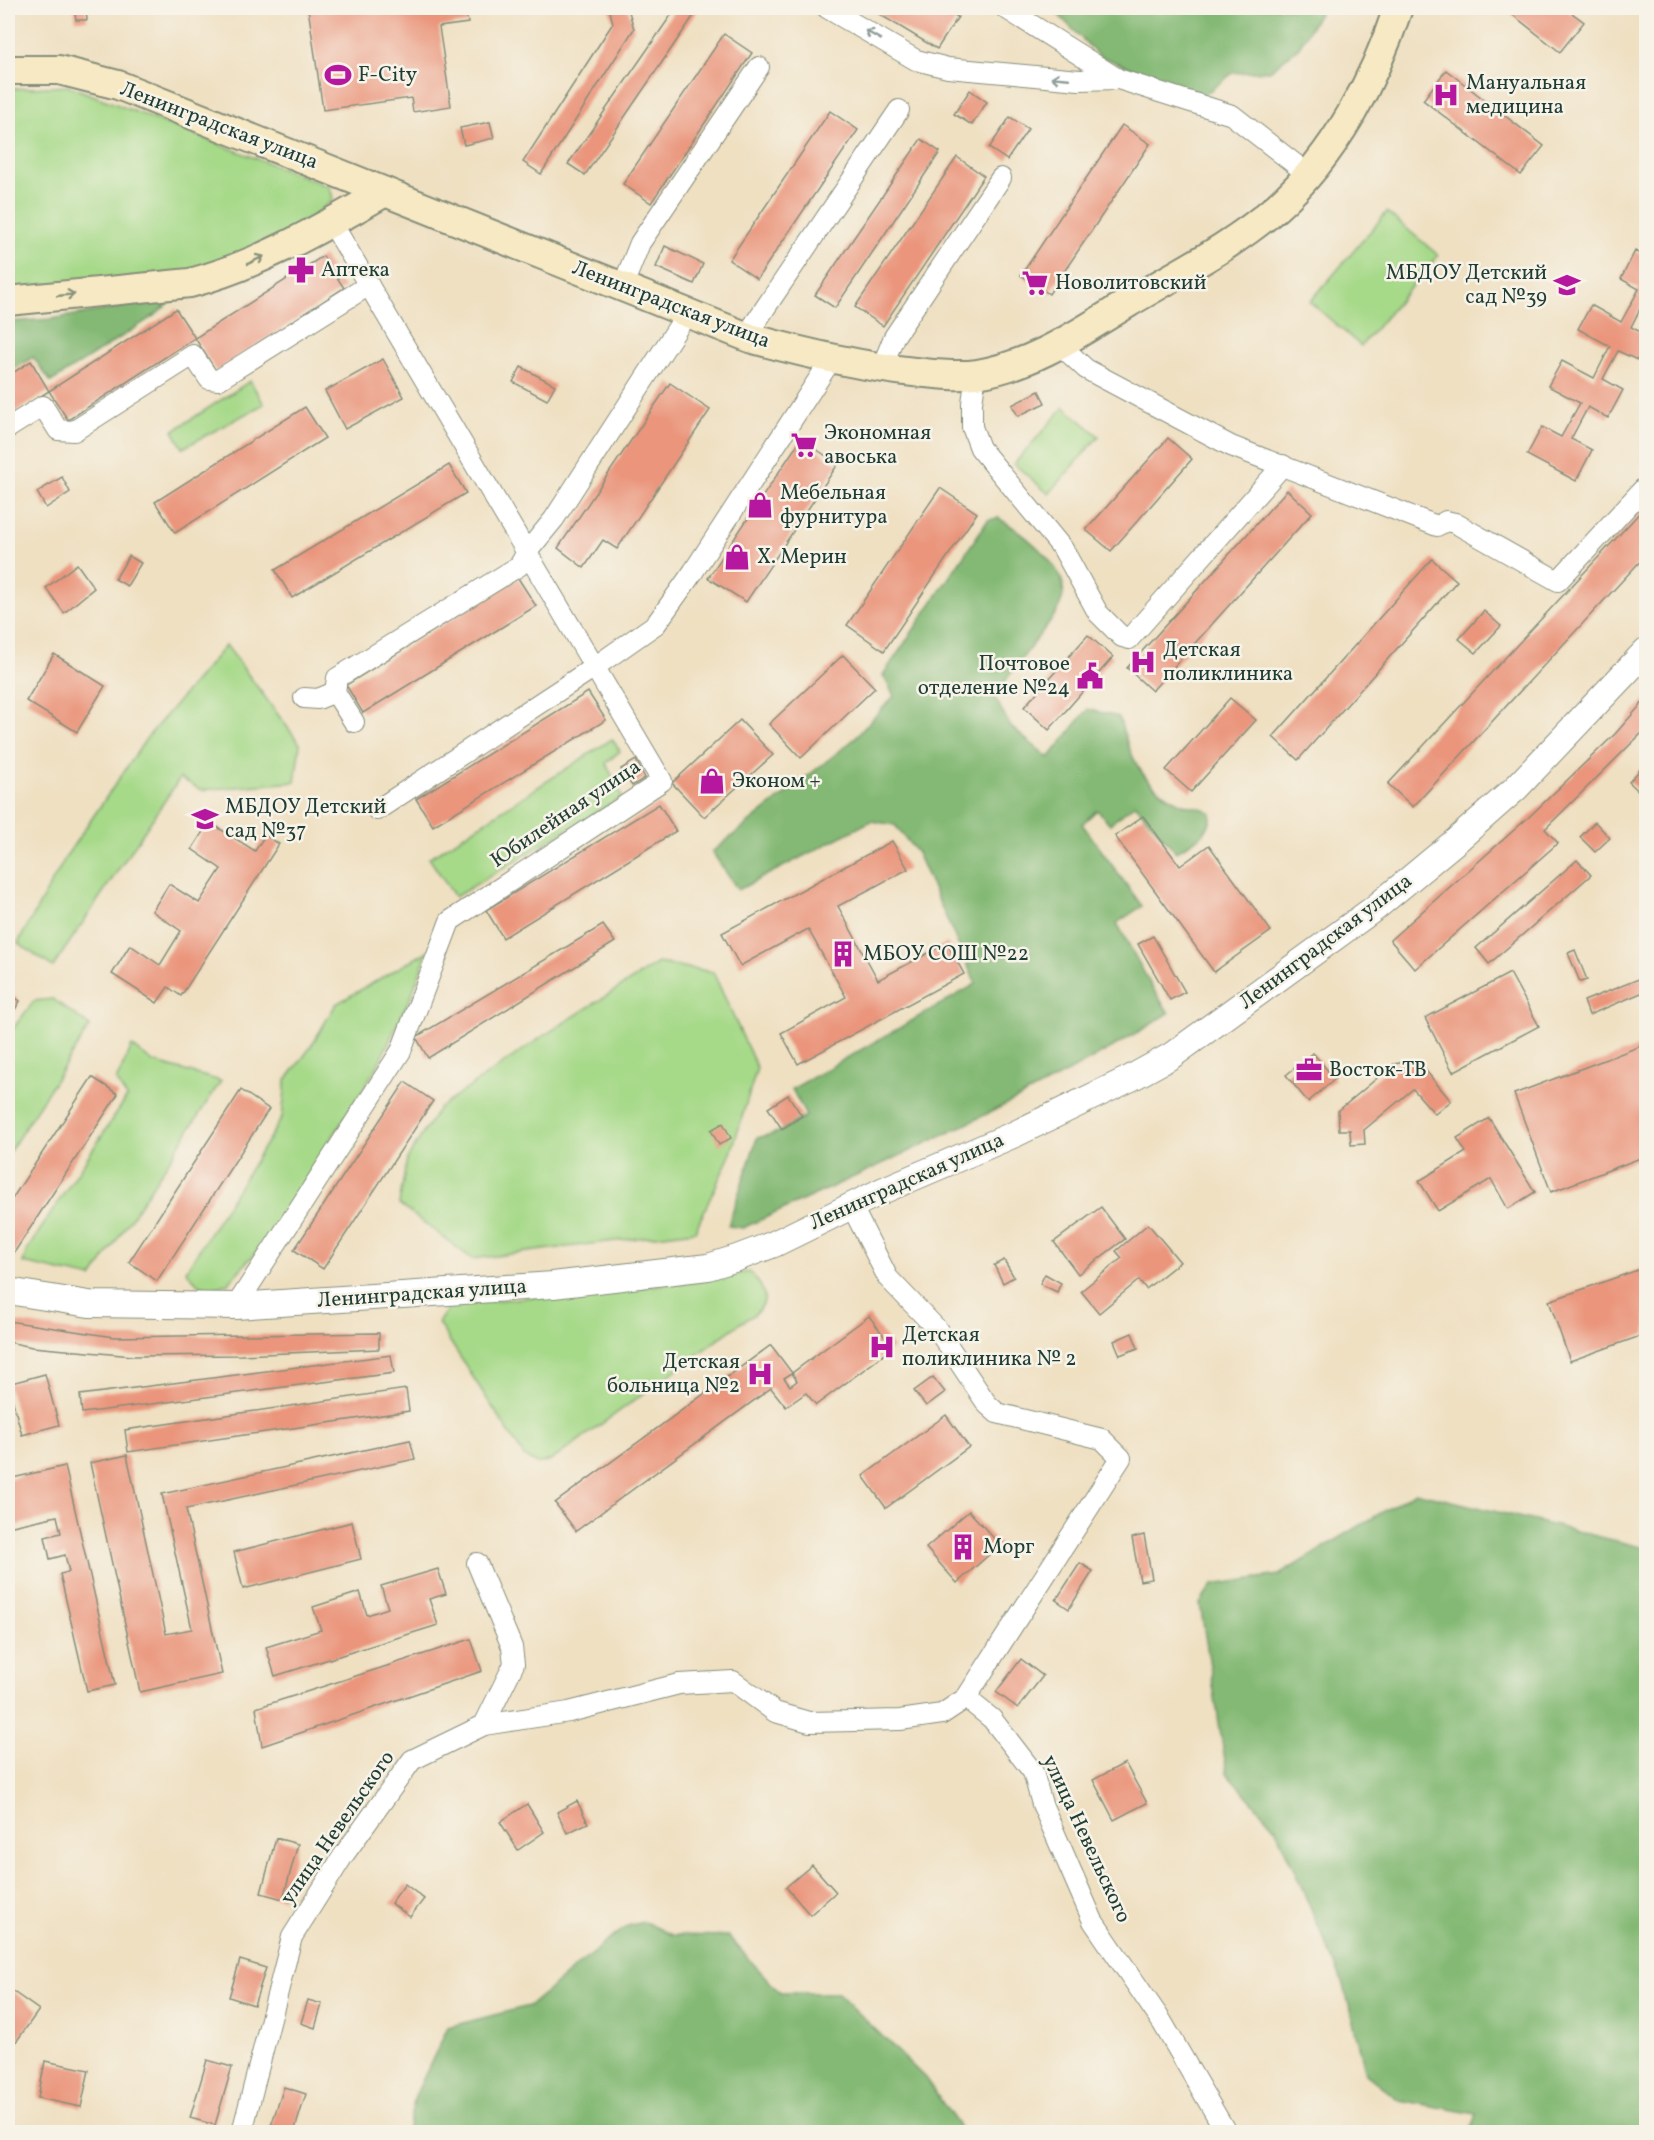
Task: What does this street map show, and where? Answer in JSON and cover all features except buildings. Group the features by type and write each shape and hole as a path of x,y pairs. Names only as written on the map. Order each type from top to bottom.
{"main road":[{"name":"Ленинградская улица","path":"8,70 59,70 87,75 281,149 687,315 750,338 831,360 881,369 950,376 976,374 1008,367 1059,344 1234,239 1276,207 1309,176 1336,137 1365,89 1389,37 1398,8"},
{"path":"8,301 190,283 242,266 332,223 385,192"}],"street":[{"path":"827,8 916,60 948,68 1079,80 1118,80"},
{"path":"1005,8 1118,80 1232,115 1309,176"},
{"path":"622,288 640,243 759,67"},
{"path":"750,338 753,326 898,110"},
{"path":"881,369 894,337 1001,178"},
{"name":"Юбилейная улица","path":"236,1306 401,1051 450,921 662,781 332,223"},
{"path":"8,428 43,406 58,430 74,431 193,355 209,379 218,380 369,285"},
{"path":"354,722 335,692 337,678 519,566 527,552 554,519 687,315"},
{"path":"1059,344 1086,369 1231,446 1437,526 1446,521 1455,523 1558,581 1647,486"},
{"path":"377,810 656,624 693,572 831,360"},
{"path":"976,374 972,403 972,427 980,448 1064,549 1098,613 1122,637 1129,639 1283,465"},
{"name":"Ленинградская улица","path":"8,1291 89,1304 236,1306 553,1285 708,1267 774,1244 851,1205 1015,1134 1131,1078 1198,1037 1375,908 1457,840 1516,788 1647,651"},
{"path":"304,698 318,699 335,692"},
{"path":"851,1205 888,1278 937,1329 987,1404 997,1413 1102,1439 1121,1458 966,1698"},
{"path":"477,1563 512,1647 514,1664 484,1725"},
{"name":"улица Невельского","path":"242,2133 292,1937 343,1856 412,1760 484,1725 569,1712 679,1684 733,1681 775,1712 809,1722 900,1719 942,1714 966,1698 993,1719 1033,1772 1042,1804 1093,1921 1162,2022 1226,2133"}],"green space":[{"path":"1052,8 1322,8 1299,47 1270,71 1233,73 1204,95 1099,56"},
{"path":"69,86 330,187 333,199 316,215 224,268 8,292 8,89"},
{"path":"1387,212 1438,255 1361,346 1310,302"},
{"path":"174,298 157,314 51,382 33,357 8,373 8,322 52,319"},
{"path":"250,381 264,404 183,448 173,431"},
{"path":"1064,407 1099,436 1049,494 1014,464"},
{"path":"998,518 1026,537 1044,554 1058,572 1063,590 1056,613 994,696 1011,727 1049,758 1088,709 1119,717 1133,756 1146,778 1155,787 1180,803 1211,813 1208,827 1204,832 1176,852 1135,804 1110,824 1097,810 1082,824 1142,906 1117,923 1153,989 1169,1013 1066,1073 960,1127 743,1228 728,1226 757,1138 779,1132 806,1116 792,1089 976,984 917,853 895,825 871,821 738,890 712,852 852,741 894,696 883,675 988,520"},
{"path":"226,645 300,744 295,782 201,790 180,778 53,967 18,943 67,855 146,739"},
{"path":"612,739 620,751 606,763 622,797 455,897 429,858"},
{"path":"428,951 412,994 377,1067 267,1240 228,1283 213,1289 198,1284 186,1271 282,1118 286,1080 310,1048 336,1004"},
{"path":"658,963 713,972 757,1068 731,1153 695,1231 472,1259 399,1204 407,1159 438,1109 543,1036"},
{"path":"53,999 90,1026 8,1154 8,1035 34,1001"},
{"path":"132,1046 153,1062 221,1081 92,1278 23,1263 27,1250 127,1097 116,1081"},
{"path":"750,1272 764,1294 762,1306 758,1312 552,1460 537,1464 524,1456 438,1323 450,1305 679,1283"},
{"path":"1415,1492 1646,1548 1646,2132 1470,2132 1476,2114 1399,2100 1366,2074 1344,1985 1276,1829 1227,1773 1200,1604 1212,1585 1279,1575"},
{"path":"645,1922 672,1935 728,1936 780,1993 838,1993 925,2078 963,2132 407,2132 415,2096 448,2027 529,2006 611,1938 630,1925"}],"place":[{"name":"F-City","path":"338,75"},
{"name":"Мануальная медицина","path":"1446,95"},
{"name":"Аптека","path":"301,270"},
{"name":"Новолитовский","path":"1035,283"},
{"name":"МБДОУ Детский сад №39","path":"1567,285"},
{"name":"Экономная авоська","path":"804,445"},
{"name":"Мебельная фурнитура","path":"760,505"},
{"name":"Х. Мерин","path":"737,557"},
{"name":"Детская поликлиника","path":"1143,662"},
{"name":"Почтовое отделение №24","path":"1090,676"},
{"name":"Эконом +","path":"712,781"},
{"name":"МБДОУ Детский сад №37","path":"205,819"},
{"name":"МБОУ СОШ №22","path":"843,954"},
{"name":"Восток-ТВ","path":"1309,1070"},
{"name":"Детская поликлиника № 2","path":"882,1347"},
{"name":"Детская больница №2","path":"760,1374"},
{"name":"Морг","path":"963,1547"}]}
